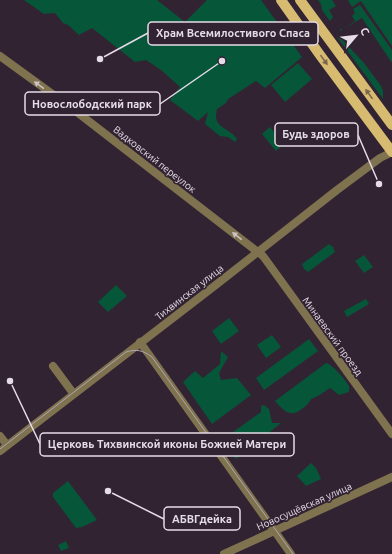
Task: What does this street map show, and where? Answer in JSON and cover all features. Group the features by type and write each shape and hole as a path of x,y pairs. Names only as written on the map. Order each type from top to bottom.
{"main road":[{"path":"300,0 392,125"},
{"path":"282,2 392,152"}],"street":[{"name":"Вадковский переулок","path":"0,56 77,112 258,251"},
{"name":"Тихвинская улица","path":"0,451 258,251 380,158 392,152"},
{"name":"Минаевский проезд","path":"258,251 392,434"},
{"path":"140,342 291,554"},
{"path":"53,366 73,393"},
{"path":"0,436 7,445"},
{"name":"Новосущёвская улица","path":"224,554 392,477"}],"green space":[{"path":"24,0 157,0 185,22 207,0 261,0 302,57 265,88 256,81 228,99 226,103 217,109 216,115 219,124 237,139 235,142 228,137 220,136 205,124 208,112 198,121 170,100 180,87 161,70 146,60 135,62 92,28 79,35 68,25 63,23 55,13 44,14"},
{"path":"318,0 332,0 336,6 329,10 333,17 330,21 322,10 321,4"},
{"path":"348,0 392,0 392,46 361,1 352,7"},
{"path":"360,5 392,50 392,63 362,18 344,29 355,21 352,16 355,13 353,9"},
{"path":"338,35 364,63 381,86 383,91 383,99 337,37"},
{"path":"298,63 312,79 285,102 271,85"},
{"path":"270,127 284,144 276,151 262,134"},
{"path":"329,244 333,247 335,252 308,272 304,269 302,264"},
{"path":"364,255 373,267 364,273 355,261"},
{"path":"116,285 127,296 108,312 98,302"},
{"path":"366,299 369,304 347,317 344,311"},
{"path":"229,318 239,331 221,344 212,331"},
{"path":"272,335 281,347 266,358 257,345"},
{"path":"309,339 318,351 264,390 256,378"},
{"path":"221,351 228,357 219,373 221,380 237,378 251,395 212,424 183,382 195,371 203,378 220,364"},
{"path":"326,363 335,369 345,380 349,386 349,392 339,395 330,388 311,399 306,406 295,413 285,411 281,408 275,401"},
{"path":"264,405 269,409 272,423 281,423 236,459 222,440 261,412 261,406"},
{"path":"311,463 316,468 321,479 306,486 297,476"},
{"path":"68,481 97,520 82,527 76,528 53,497 53,493"},
{"path":"66,541 69,548 61,551 58,545"}],"tram line":[{"path":"0,449 126,352 136,350 146,353 152,357 293,554"}],"place":[{"name":"Храм Всемилостивого Спаса","path":"100,59"},
{"name":"Новослободский парк","path":"222,61"},
{"name":"Будь здоров","path":"379,184"},
{"name":"Церковь Тихвинской иконы Божией Матери","path":"10,381"},
{"name":"АБВГдейка","path":"108,491"}]}
